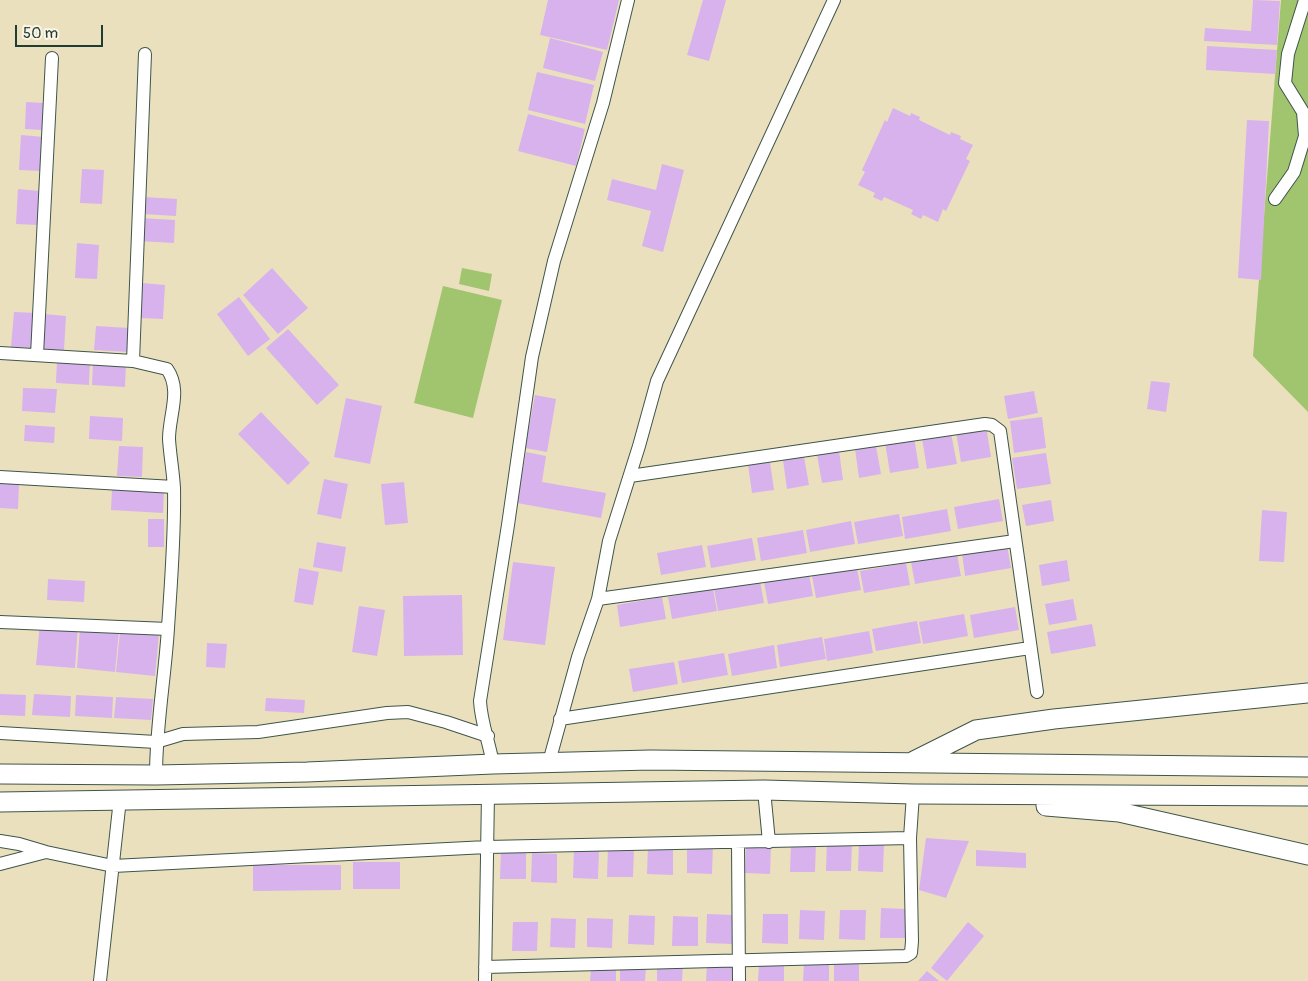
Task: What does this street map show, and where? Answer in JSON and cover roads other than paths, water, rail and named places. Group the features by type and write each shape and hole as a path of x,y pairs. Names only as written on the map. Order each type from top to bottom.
{"highway":[{"path":"911,763 976,730 1054,719 1308,693"},
{"path":"0,774 156,775 307,772 549,762 650,760 1308,767"},
{"path":"0,802 764,790 913,794 1308,796"},
{"path":"913,794 1119,812 1308,855"}],"street":[{"path":"493,764 488,736 481,719 480,701 532,357 554,262 603,104 628,0"},
{"path":"549,762 578,657 598,599 609,541 657,381 834,0"},
{"path":"1275,198 1294,172 1305,136 1305,113 1285,83 1288,54 1305,0"},
{"path":"1295,33 1308,26"},
{"path":"133,361 145,54"},
{"path":"37,355 52,58"},
{"path":"0,353 133,361 154,364 167,369 172,376 175,391 169,438 174,487 168,629 156,742 156,775"},
{"path":"630,476 985,424 992,425 1000,432 1037,692"},
{"path":"0,477 174,487"},
{"path":"598,599 1014,541"},
{"path":"0,622 168,629"},
{"path":"560,719 1030,648"},
{"path":"0,733 156,742 183,734 258,732 387,712 408,712 488,736"},
{"path":"764,790 769,842"},
{"path":"486,981 488,794"},
{"path":"486,967 738,962 906,956 911,953 912,941 910,838 913,794"},
{"path":"100,981 120,799"},
{"path":"0,841 113,866 487,847 910,838"},
{"path":"738,843 739,981"},
{"path":"0,864 46,852"}]}
